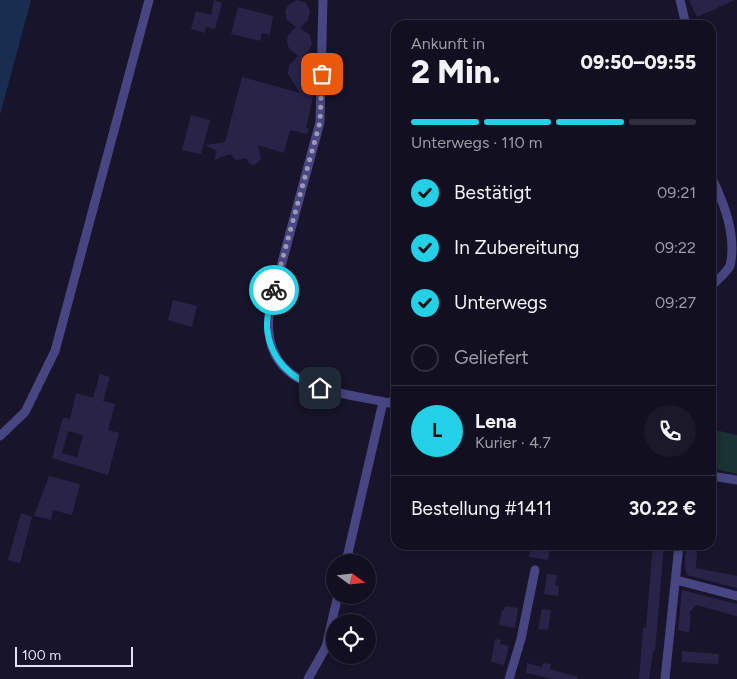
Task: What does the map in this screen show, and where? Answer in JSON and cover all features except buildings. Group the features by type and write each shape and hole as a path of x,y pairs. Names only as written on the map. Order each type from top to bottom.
{"street":[{"path":"0,436 25,412 56,351 149,0"},
{"path":"323,0 320,122 270,307 267,327 272,350 286,371 308,384 383,402 391,402"},
{"path":"680,0 685,20"},
{"path":"716,187 730,217 736,243 730,266 716,281"},
{"path":"348,554 383,402"},
{"path":"716,477 737,480"},
{"path":"665,679 679,550"},
{"path":"509,679 521,639 535,570"},
{"path":"676,580 737,596"},
{"path":"308,679 326,647 336,604"}],"green space":[{"path":"716,430 737,435 737,474 716,469"}],"water":[{"path":"0,0 31,0 0,115"}],"way so far":[{"path":"274,290 320,122 322,74"}],"route":[{"path":"274,290 267,327 272,350 286,371 308,384 320,388"}]}
